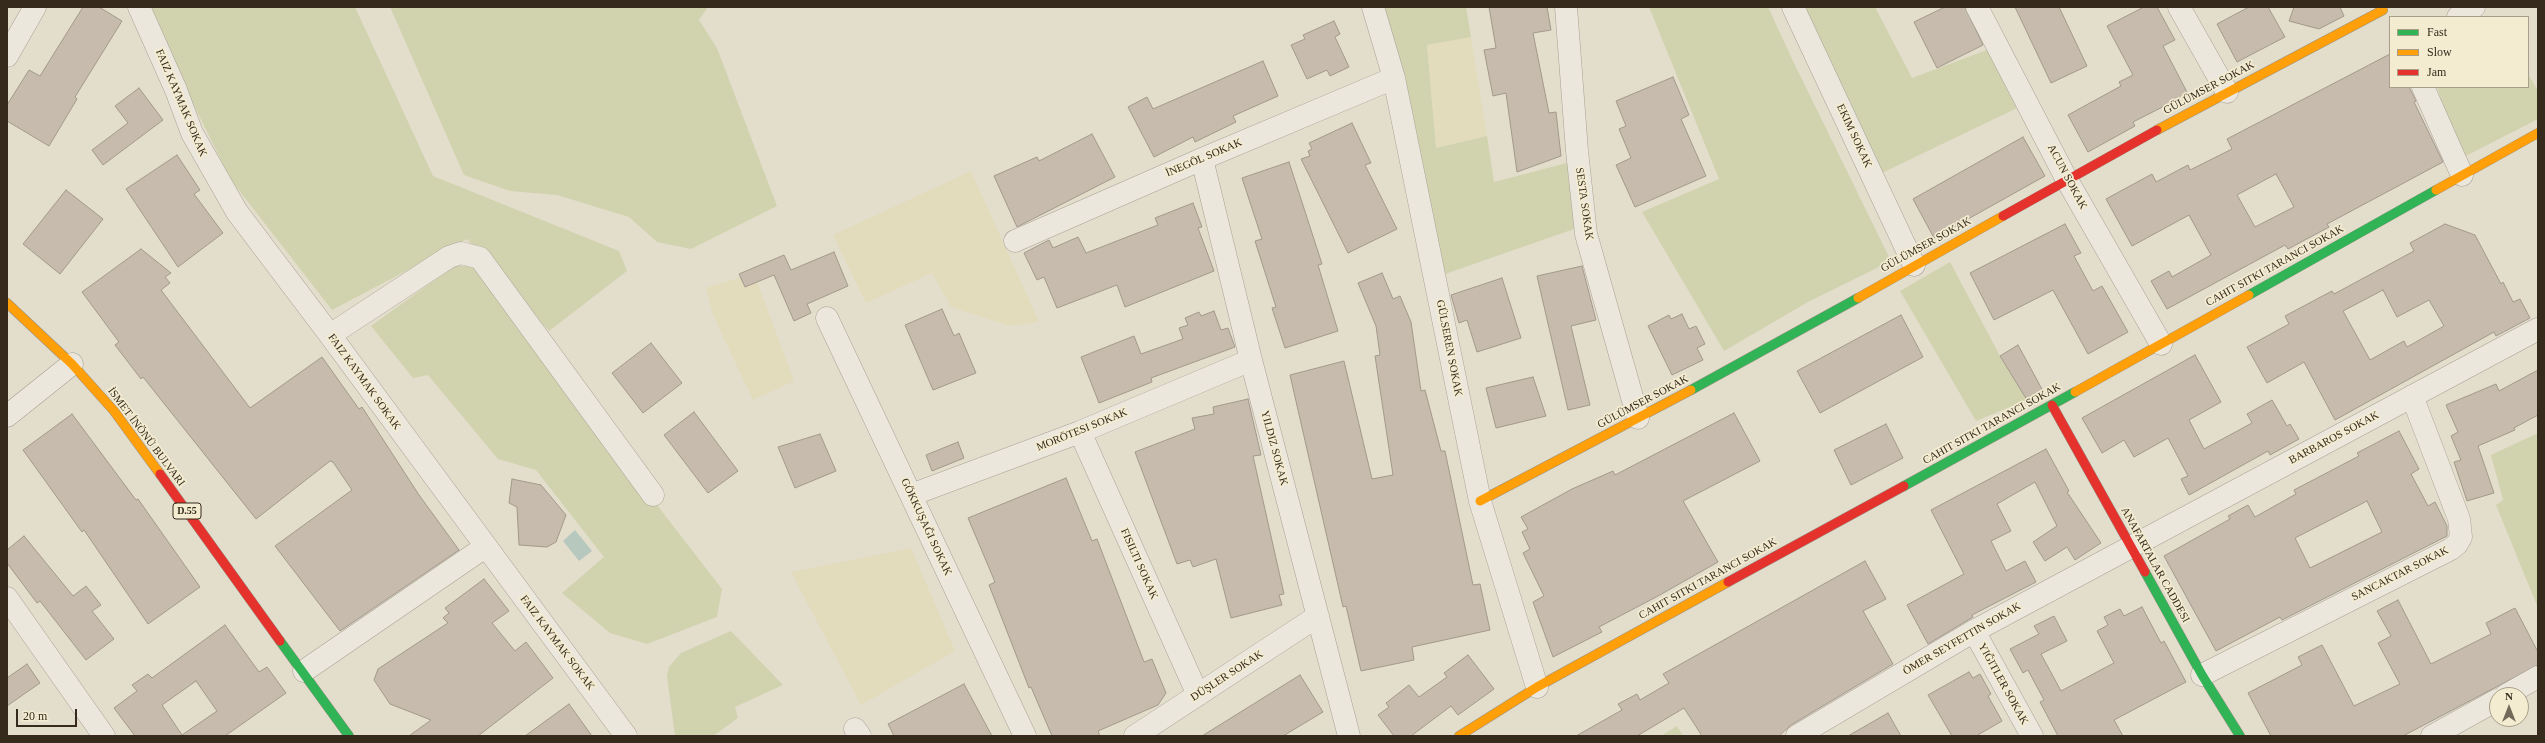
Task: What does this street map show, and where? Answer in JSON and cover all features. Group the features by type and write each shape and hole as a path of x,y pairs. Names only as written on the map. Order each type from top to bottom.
{"street":[{"path":"7,56 35,7"},
{"name":"FAIZ KAYMAK SOKAK","path":"139,7 176,90 192,133 220,187 626,736"},
{"name":"GÜLSEREN SOKAK","path":"1373,7 1394,78 1480,501 1537,687"},
{"name":"SESTA SOKAK","path":"1566,7 1577,151 1586,234 1638,418"},
{"name":"EKIM SOKAK","path":"1793,7 1914,265"},
{"name":"ACUN SOKAK","path":"1977,7 2067,180 2161,344"},
{"path":"2179,7 2227,92"},
{"path":"2460,16 2474,7"},
{"name":"GÜLÜMSER SOKAK","path":"1480,501 1739,365 1914,265 2227,92 2385,13"},
{"name":"İNEGÖL SOKAK","path":"1015,241 1202,159 1394,78"},
{"path":"2422,88 2462,175"},
{"path":"1459,736 1537,687 2052,405 2538,133"},
{"path":"1202,159 1251,360 1349,736"},
{"path":"330,335 449,257 461,253 480,258 652,496"},
{"name":"D.55","path":"7,303 72,364 114,411 349,736"},
{"path":"827,318 1024,736"},
{"name":"BARBAROS SOKAK","path":"2130,546 2538,329"},
{"name":"MORÖTESI SOKAK","path":"911,496 1080,432 1251,360"},
{"path":"7,416 72,364"},
{"name":"SANCAKTAR SOKAK","path":"2202,675 2451,549 2457,544 2461,537 2459,520 2412,396"},
{"name":"ANAFARTALAR CADDESI","path":"2052,405 2202,675 2240,736"},
{"path":"1080,432 1198,695"},
{"name":"ÖMER SEYFETTIN SOKAK","path":"1810,732 1974,631 2130,546"},
{"path":"304,672 485,547"},
{"path":"7,598 104,736"},
{"name":"DÜŞLER SOKAK","path":"1135,736 1318,616"},
{"name":"YIĞITLER SOKAK","path":"1974,631 2032,736"},
{"path":"2520,687 2538,677"},
{"path":"2432,736 2489,704"}],"shaded area":[{"path":"1471,37 1487,136 1436,148 1427,45"},
{"path":"971,171 1039,322 1010,326 951,307 932,273 866,303 833,235"},
{"path":"754,273 794,381 753,400 713,315 706,288"},
{"path":"575,530 592,551 579,561 563,541"},
{"path":"911,548 955,651 861,705 791,572"}],"green space":[{"path":"145,7 355,7 433,176 619,251 627,271 549,331 467,239 332,310 231,180"},
{"path":"390,7 708,7 699,20 717,48 777,206 691,249 657,242 629,217 557,195 510,191 464,175"},
{"path":"1384,7 1466,7 1471,37 1427,45 1436,148 1487,136 1494,182 1567,163 1577,228 1445,274"},
{"path":"1649,7 1768,7 1891,261 1808,302 1724,351 1642,212 1719,179"},
{"path":"1803,7 1875,7 1912,78 1987,50 2017,108 1882,173"},
{"path":"2529,76 2538,91 2538,119 2460,159 2437,88 2529,88"},
{"path":"1950,262 2000,356 2027,400 1976,421 1900,291"},
{"path":"454,266 472,266 722,589 717,617 647,644 610,633 562,593 604,557 536,470 498,459 428,375 413,378 371,326"},
{"path":"2538,433 2538,608 2496,505 2503,500 2491,455"},
{"path":"731,631 783,685 735,707 738,718 713,736 675,736 667,676 669,667 681,653"},
{"path":"1677,726 1683,736 1661,736"}],"building":[{"path":"83,7 99,7 122,21 75,97 77,99 49,146 7,121 7,105 29,70 40,76"},
{"path":"1489,7 1547,7 1551,30 1533,33 1549,113 1556,112 1561,156 1517,172 1506,93 1493,96 1484,50 1496,48"},
{"path":"1945,7 1965,7 1983,45 1937,68 1914,22"},
{"path":"2015,7 2059,7 2087,66 2051,83"},
{"path":"2144,7 2157,7 2175,40 2163,46 2188,94 2133,122 2135,126 2088,152 2068,115 2121,86 2119,82 2133,75 2107,26"},
{"path":"2249,7 2268,7 2285,37 2237,62 2217,24"},
{"path":"2294,7 2340,7 2344,16 2319,29 2289,21"},
{"path":"1334,21 1340,34 1335,37 1349,67 1330,76 1327,70 1307,79 1291,45 1305,39 1303,35"},
{"path":"2389,55 2389,88 2410,88 2416,101 2414,102 2443,162 2327,224 2329,227 2288,249 2285,245 2167,309 2151,281 2169,271 2172,277 2211,255 2189,215 2132,246 2106,199 2152,174 2156,182 2188,165 2190,170 2232,149 2227,139","holes":["2276,174 2294,207 2255,227 2237,195"]},
{"path":"1263,61 1278,96 1233,116 1236,122 1195,142 1193,137 1154,157 1128,107 1147,97 1153,109"},
{"path":"1673,77 1689,115 1681,119 1706,176 1635,207 1616,165 1631,158 1619,129 1626,126 1616,101"},
{"path":"139,88 163,120 103,165 92,150 128,123 115,106"},
{"path":"1352,123 1371,163 1365,165 1397,229 1348,253 1301,159 1310,156 1308,151 1312,149 1309,143"},
{"path":"1092,134 1115,177 1017,227 994,176 1037,157 1039,161"},
{"path":"2023,137 2045,176 1934,238 1913,199"},
{"path":"177,155 200,190 194,194 223,233 178,267 126,189"},
{"path":"1289,162 1322,264 1318,265 1338,331 1285,348 1272,308 1276,307 1255,241 1262,239 1242,178"},
{"path":"66,190 103,219 60,274 23,244"},
{"path":"1193,203 1202,227 1198,228 1214,271 1125,307 1117,285 1057,308 1044,277 1037,280 1024,253 1049,240 1053,248 1078,237 1086,253 1158,225 1155,218"},
{"path":"2065,224 2081,253 2074,256 2093,291 2102,286 2128,332 2088,354 2053,290 1994,320 1970,273"},
{"path":"2445,224 2475,235 2501,284 2503,282 2513,302 2520,299 2530,318 2496,336 2494,332 2335,420 2304,362 2267,383 2247,347 2289,324 2285,316 2332,291 2334,294 2414,251 2410,243","holes":["2383,290 2397,317 2429,300 2444,326 2407,347 2404,341 2370,360 2343,311"]},
{"path":"141,249 171,273 165,277 170,283 161,290 250,408 322,357 359,409 362,407 419,495 459,550 340,631 275,546 352,490 333,462 330,461 256,519 143,377 141,379 115,345 119,342 82,292"},
{"path":"834,252 848,286 807,304 811,313 794,321 774,275 745,287 739,274 784,255 791,270"},
{"path":"1582,266 1596,320 1571,326 1590,405 1568,410 1537,276"},
{"path":"1382,273 1393,299 1400,296 1411,322 1421,391 1425,390 1441,451 1445,451 1473,585 1480,584 1490,630 1412,647 1414,660 1361,671 1346,606 1343,607 1290,375 1344,361 1372,479 1393,475 1375,356 1380,355 1376,326 1358,283"},
{"path":"1502,278 1521,338 1477,352 1467,320 1459,323 1451,295"},
{"path":"942,309 954,336 959,333 976,373 933,390 905,325"},
{"path":"1214,311 1221,330 1228,328 1235,347 1151,378 1152,382 1099,403 1081,357 1134,336 1141,354 1183,339 1179,328 1188,325 1185,318 1199,312 1201,316"},
{"path":"1682,314 1689,329 1696,326 1705,344 1697,348 1703,360 1672,375 1648,326 1669,315 1671,319"},
{"path":"1901,315 1923,357 1820,413 1797,371"},
{"path":"651,343 682,383 643,413 612,373"},
{"path":"2018,345 2043,391 2027,400 2000,356"},
{"path":"2195,355 2221,402 2189,420 2204,449 2252,423 2247,414 2272,400 2287,426 2290,424 2299,439 2270,455 2268,451 2189,495 2181,479 2188,476 2168,438 2134,457 2124,440 2102,453 2082,418"},
{"path":"2538,370 2538,415 2514,428 2515,430 2478,446 2494,493 2467,501 2454,462 2461,460 2451,436 2458,432 2446,405 2496,384 2499,391"},
{"path":"1533,377 1546,416 1496,428 1486,388"},
{"path":"1248,399 1261,455 1253,456 1284,594 1279,595 1282,605 1231,618 1216,559 1193,567 1190,560 1177,564 1135,452 1195,429 1192,418 1214,414 1213,407"},
{"path":"694,412 738,471 708,493 664,435"},
{"path":"1734,413 1760,461 1683,501 1718,562 1599,627 1602,632 1553,657 1533,602 1544,596 1523,553 1530,549 1522,532 1528,529 1521,517 1572,489 1613,471 1615,475"},
{"path":"72,414 136,500 138,499 200,587 148,624 84,530 82,532 23,450"},
{"path":"1886,424 1903,458 1851,485 1834,450"},
{"path":"2399,431 2419,469 2411,474 2428,506 2435,502 2447,526 2447,536 2282,620 2280,617 2216,651 2164,556 2230,519 2228,516 2248,505 2255,517 2296,494 2294,490 2359,456 2357,453","holes":["2367,501 2382,532 2310,568 2295,538"]},
{"path":"820,434 836,471 795,488 778,447"},
{"path":"958,442 964,458 932,471 926,455"},
{"path":"2046,449 2069,491 2067,492 2101,543 2075,560 2067,547 2045,561 2033,542 2057,526 2035,482 1997,504 2011,531 1991,541 2006,571 2025,561 2036,582 1972,615 1973,617 1928,644 1907,605 1964,574 1931,510"},
{"path":"1066,478 1092,541 1097,539 1144,662 1152,659 1166,693 1158,705 1098,731 1100,736 1052,736 1031,687 1029,688 989,585 995,582 968,518"},
{"path":"512,479 541,485 566,515 556,542 547,547 519,545 517,507 509,503"},
{"path":"24,536 73,596 86,586 101,605 92,611 114,639 86,660 40,601 37,603 7,563 7,550"},
{"path":"1865,561 1886,599 1863,611 1893,664 1791,725 1779,736 1702,736 1684,708 1637,736 1576,736 1622,710 1618,704 1637,694 1640,700 1669,683 1663,674"},
{"path":"484,579 509,611 492,623 515,651 526,642 553,678 478,736 409,736 431,720 390,704 374,680 378,669 448,623 443,618 449,613 445,608"},
{"path":"2398,600 2431,664 2491,634 2486,623 2515,608 2538,652 2538,665 2496,687 2489,687 2489,691 2403,736 2271,736 2248,693 2302,665 2298,657 2322,645 2354,706 2400,684 2378,643 2391,636 2377,611"},
{"path":"2142,607 2161,643 2164,641 2186,682 2114,720 2123,736 2058,736 2040,702 2044,700 2028,670 2023,673 2010,649 2039,634 2034,626 2054,616 2067,641 2041,654 2061,691 2114,663 2097,631 2108,625 2104,617 2120,609 2124,616"},
{"path":"225,625 259,672 267,667 286,693 225,736 135,736 114,708 137,691 132,685 148,674 152,678","holes":["196,681 217,711 182,735 162,705"]},
{"path":"1468,655 1494,689 1458,715 1451,706 1411,736 1394,736 1378,715 1389,707 1386,703 1409,685 1419,697 1447,677 1444,673"},
{"path":"27,664 40,683 7,706 7,678"},
{"path":"1969,672 1973,678 1980,674 1991,694 1988,696 2002,721 1976,736 1952,736 1928,695"},
{"path":"1300,675 1323,712 1283,736 1202,736"},
{"path":"964,684 992,736 894,736 888,724"},
{"path":"569,704 592,736 525,736"},
{"path":"1888,713 1901,736 1848,736"}],"traffic: fast":[{"path":"2249,295 2436,190"},
{"path":"1691,390 1858,298"},
{"path":"1904,486 2075,392"},
{"path":"2145,572 2202,675 2240,736"},
{"path":"280,641 349,736"}],"traffic: slow":[{"path":"2157,130 2383,10"},
{"path":"2436,190 2538,133"},
{"path":"1858,298 2003,216"},
{"path":"2075,392 2249,295"},
{"path":"7,303 72,364 114,411 160,474"},
{"path":"1480,501 1691,390"},
{"path":"1459,736 1537,687 1728,582"}],"traffic: jam":[{"path":"2003,216 2157,130"},
{"path":"2052,405 2145,572"},
{"path":"160,474 280,641"},
{"path":"1728,582 1904,486"}]}
